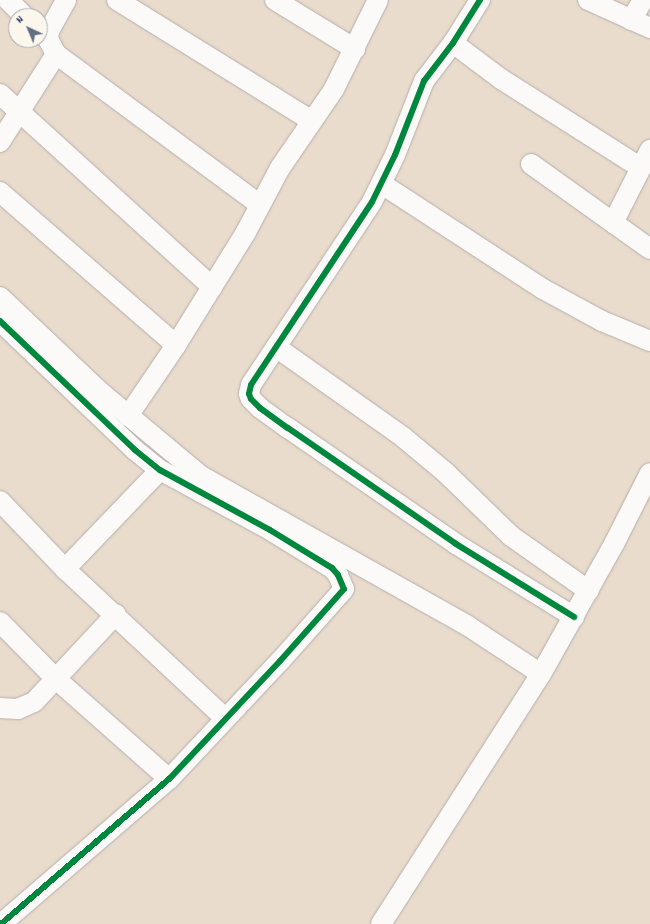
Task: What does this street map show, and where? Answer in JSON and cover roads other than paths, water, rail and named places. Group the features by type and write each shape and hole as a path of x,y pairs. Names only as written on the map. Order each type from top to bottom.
{"street":[{"path":"8,0 16,8"},
{"path":"66,0 49,31 48,42 260,205"},
{"path":"117,0 312,121"},
{"path":"275,0 355,50"},
{"path":"128,416 176,345 212,287 280,168 334,89 355,50 378,0"},
{"path":"480,0 453,43 419,91 382,184 341,252 276,347 250,389 251,399 260,408 456,544 574,618"},
{"path":"588,0 650,28"},
{"path":"631,20 643,0"},
{"path":"453,43 501,79 641,168"},
{"path":"0,142 20,113 46,48"},
{"path":"0,94 212,287"},
{"path":"613,223 650,150"},
{"path":"531,164 650,249"},
{"path":"382,184 543,289 602,321 650,341"},
{"path":"0,192 176,345"},
{"path":"0,297 128,416 201,476 468,626 541,674"},
{"path":"0,321 135,450 160,470 270,530 332,568 343,584 342,593 326,612 169,779 1,924"},
{"path":"276,347 404,437 445,472 511,536 588,591"},
{"path":"65,569 160,470"},
{"path":"381,924 541,674 574,618 650,473"},
{"path":"0,502 65,569 116,614 225,718"},
{"path":"0,708 18,709 34,702 116,614"},
{"path":"0,622 56,679 169,779"}]}
